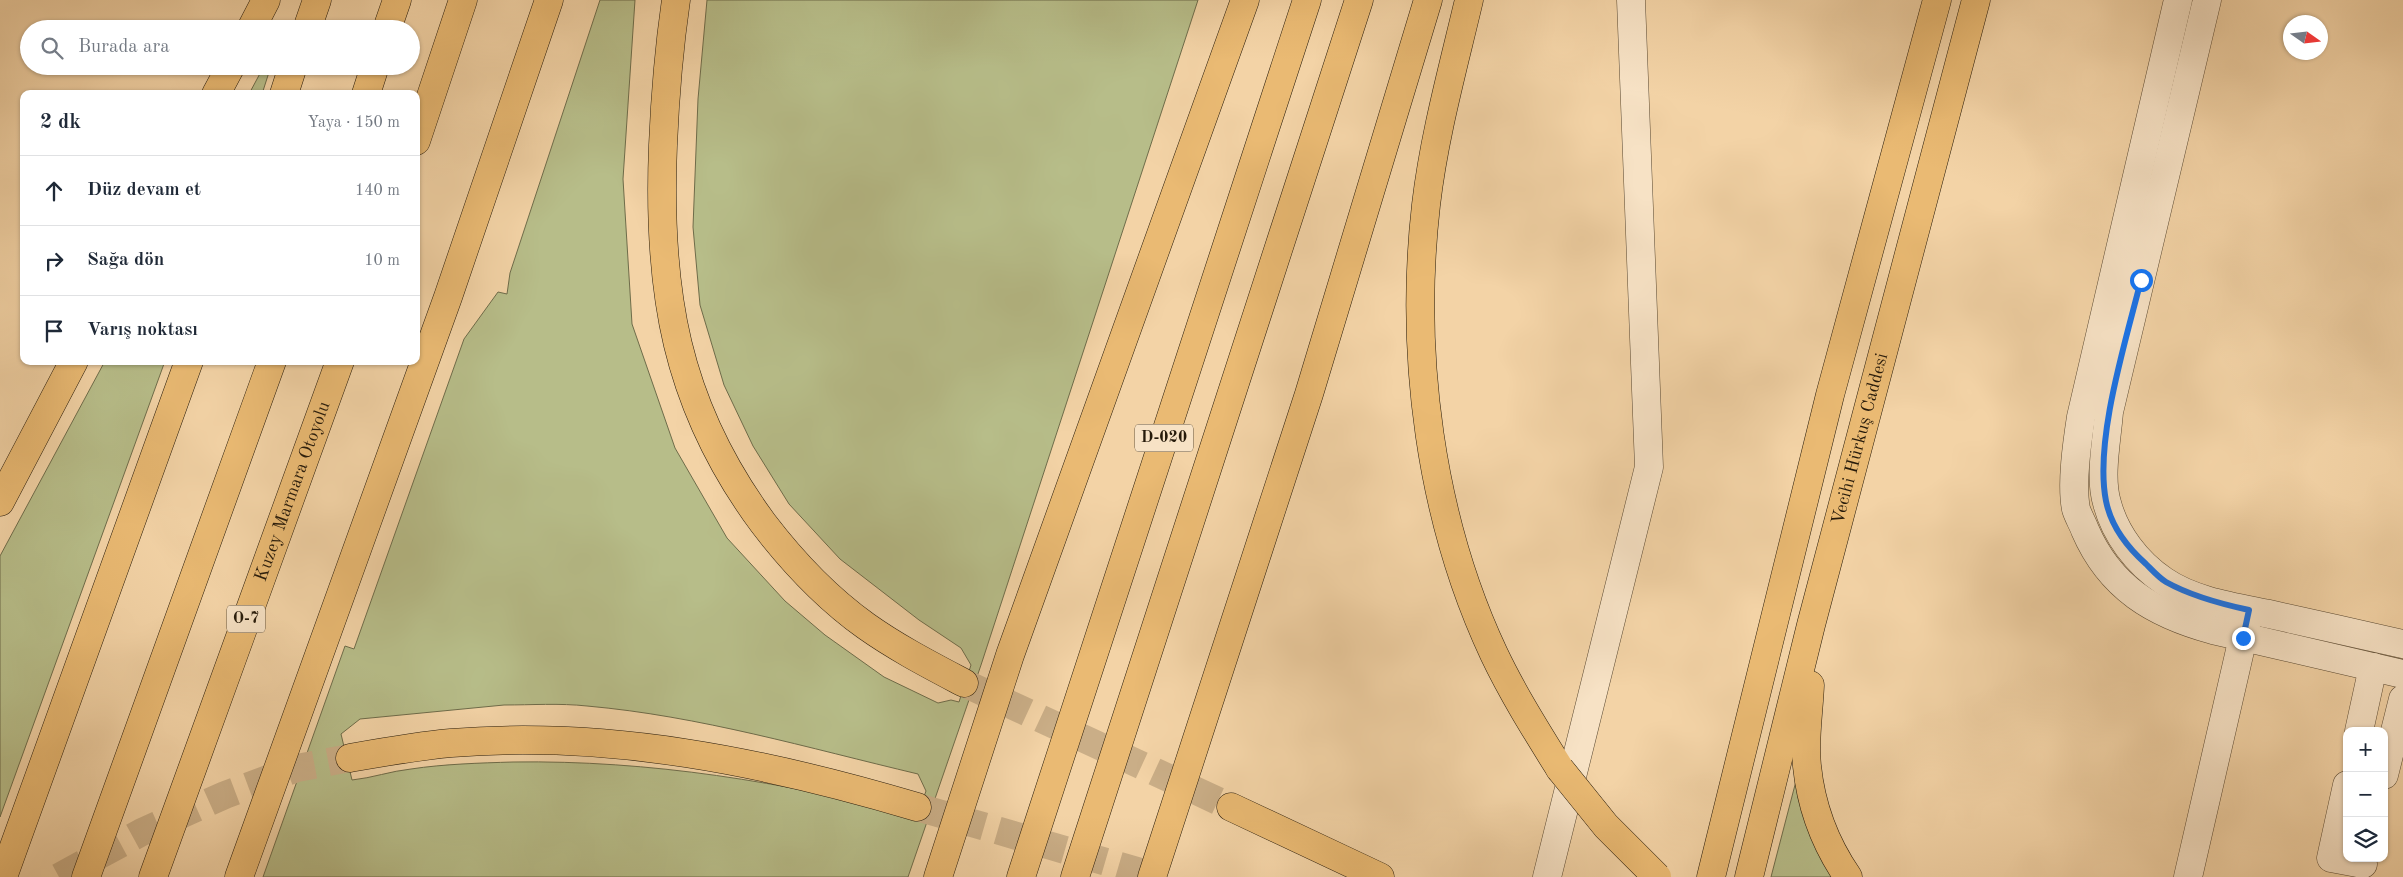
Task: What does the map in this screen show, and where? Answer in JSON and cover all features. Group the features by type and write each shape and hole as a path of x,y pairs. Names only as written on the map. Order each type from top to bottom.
{"main road":[{"path":"256,20 266,0"},
{"path":"310,20 317,0"},
{"path":"390,20 397,0"},
{"path":"420,129 463,0"},
{"path":"239,877 448,297 549,0"},
{"path":"657,0 648,126 648,162 656,245 681,358 703,422 736,484 772,535 814,581 864,625 892,643 964,683"},
{"path":"667,293 663,260 662,176 665,104 676,0"},
{"path":"938,877 1010,655 1245,0"},
{"name":"D-020","path":"1021,877 1307,0"},
{"name":"D-020","path":"1074,877 1359,0"},
{"path":"1152,877 1321,356 1428,0"},
{"path":"1469,0 1435,145 1426,205 1420,276 1421,340 1425,398 1437,474 1470,598 1494,654 1521,708 1560,769 1606,826 1657,877"},
{"path":"1711,877 1830,395 1937,0"},
{"name":"Vecihi Hürkuş Caddesi","path":"1750,877 1811,625 1976,0"},
{"path":"218,90 226,75"},
{"path":"285,90 290,75"},
{"path":"367,90 372,75"},
{"path":"0,502 72,365"},
{"path":"2,877 188,365"},
{"path":"86,877 271,365"},
{"name":"Kuzey Marmara Otoyolu","path":"154,877 339,365"},
{"path":"1811,625 1807,766 1818,820 1834,857 1848,877"},
{"path":"350,758 442,744 559,741 627,746 682,752 740,762 852,788 917,807"},
{"path":"1231,807 1380,877"}],"street":[{"path":"1547,877 1649,467 1631,0"},
{"path":"2178,0 2081,417 2075,456 2076,509 2092,546 2118,581 2149,606 2183,622 2243,638 2403,674"},
{"path":"2207,0 2109,412 2104,463 2106,501 2118,532 2132,552 2164,581 2194,595 2249,610 2403,644"},
{"path":"2188,877 2249,610"},
{"path":"2360,727 2373,667"},
{"path":"2385,772 2403,699"},
{"path":"2343,803 2331,858 2363,866"}],"green space":[{"path":"600,0 635,0 623,179 632,324 675,448 727,538 785,601 825,635 884,677 938,703 951,700 959,702 971,665 961,648 919,620 840,559 789,504 753,446 724,385 700,305 693,227 698,99 707,0 1198,0 981,665 908,877 263,877 345,646 354,649 464,339 498,292 507,294 510,273","holes":["556,704 587,706 671,717 712,725 918,774 926,791 917,816 767,783 666,769 615,765 564,762 462,764 404,770 352,780 341,734 360,719 504,705"]},
{"path":"259,75 268,75 263,90 251,90"},
{"path":"103,365 164,365 0,817 0,556"},
{"path":"1796,781 1835,877 1771,877"}],"tunnel":[{"path":"964,683 1231,807"},
{"path":"59,877 142,832 225,795 297,768 350,758"},
{"path":"917,807 1158,877"}],"route":[{"path":"2141,280 2109,412 2104,463 2106,501 2118,532 2132,552 2164,581 2194,595 2249,610 2243,638"}]}
